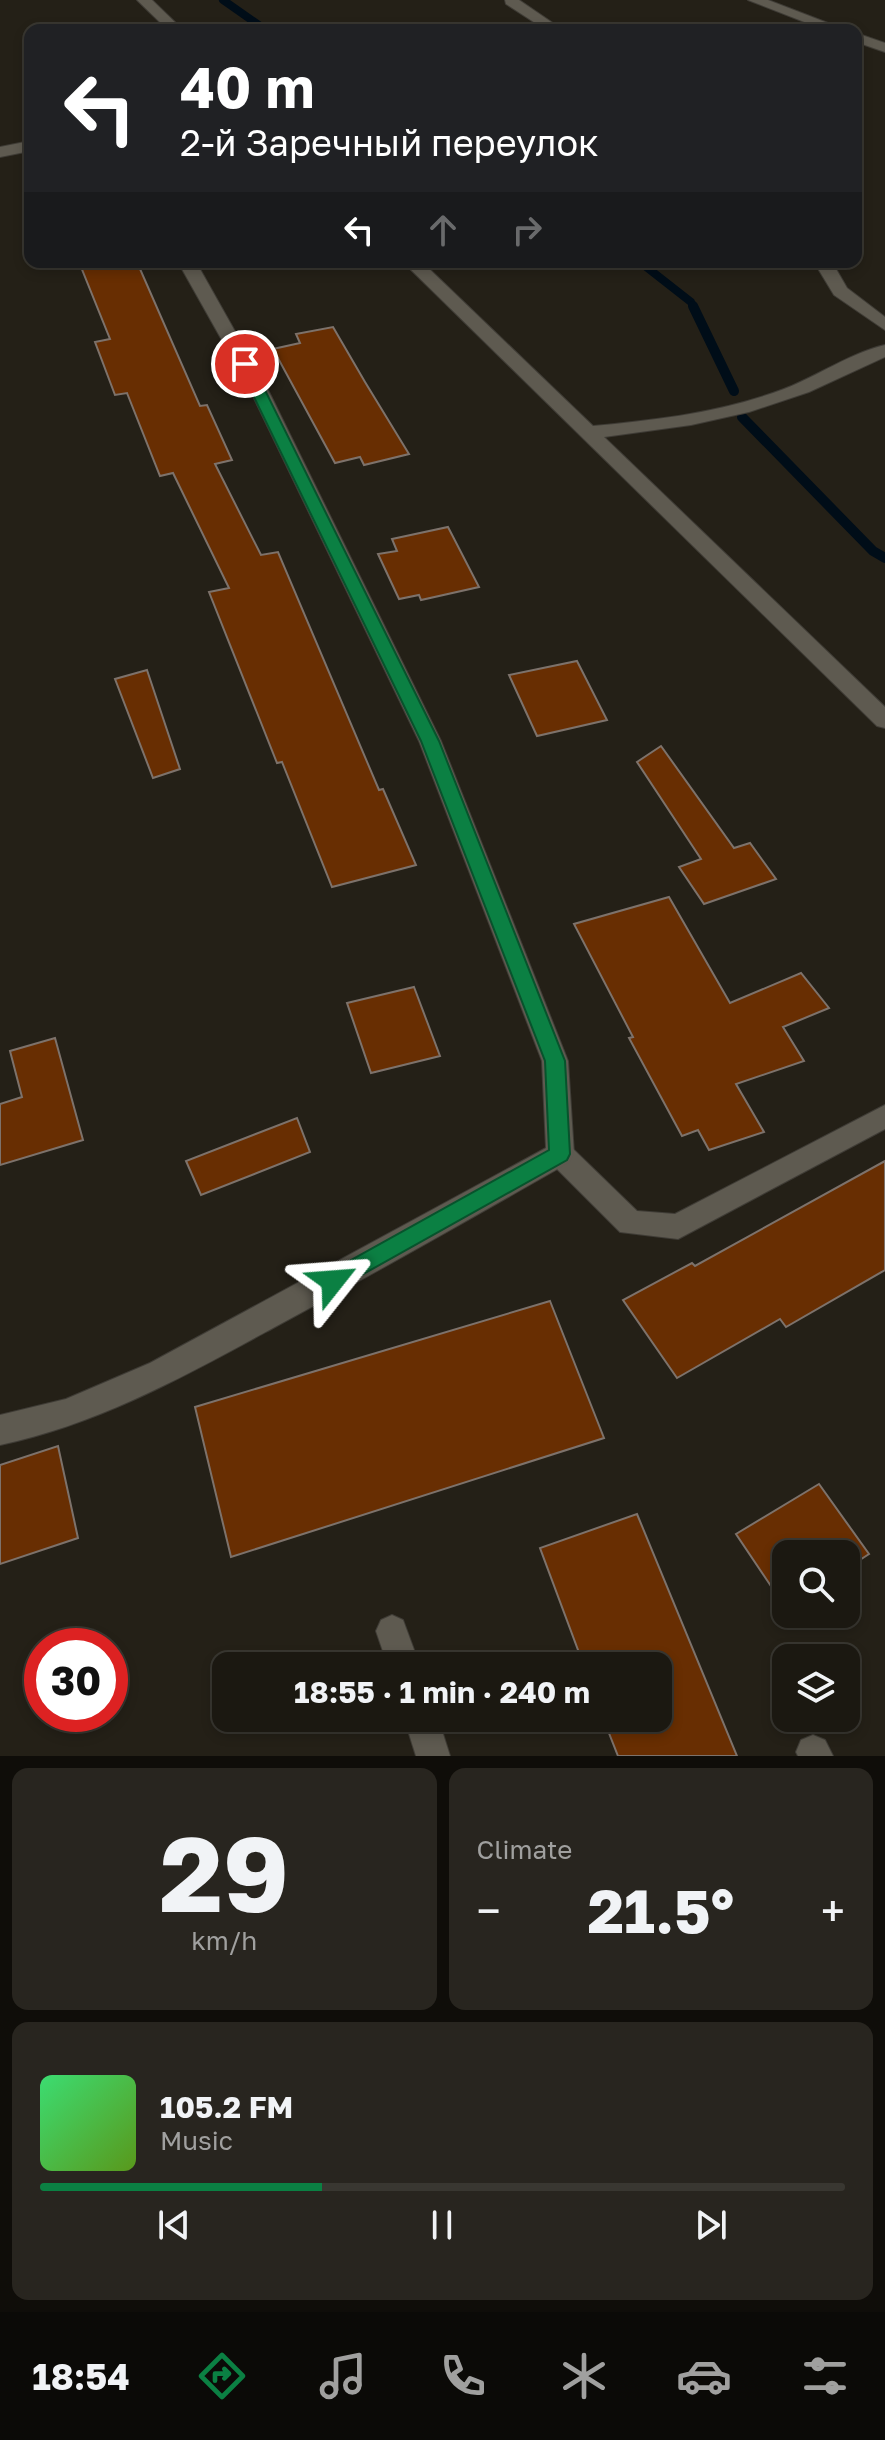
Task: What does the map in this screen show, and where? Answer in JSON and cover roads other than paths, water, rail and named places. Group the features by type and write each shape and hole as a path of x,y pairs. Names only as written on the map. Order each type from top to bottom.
{"street":[{"path":"144,0 170,24"},
{"path":"755,0 822,24"},
{"path":"511,1 547,24"},
{"path":"862,39 885,48"},
{"path":"0,152 24,147"},
{"path":"190,268 259,390 430,741 555,1061 560,1154 630,1223 678,1227 885,1116"},
{"path":"418,268 885,720"},
{"path":"827,268 840,291 885,325"},
{"path":"590,432 640,428 757,403 791,393 885,350"},
{"path":"0,1430 29,1426 124,1392 386,1253 560,1154"},
{"path":"392,1631 399,1652"},
{"path":"425,1732 433,1756"}],"waterway":[{"path":"223,0 257,24"},
{"path":"648,268 693,306"},
{"path":"693,306 734,391"},
{"path":"742,417 873,551 885,558"}]}
